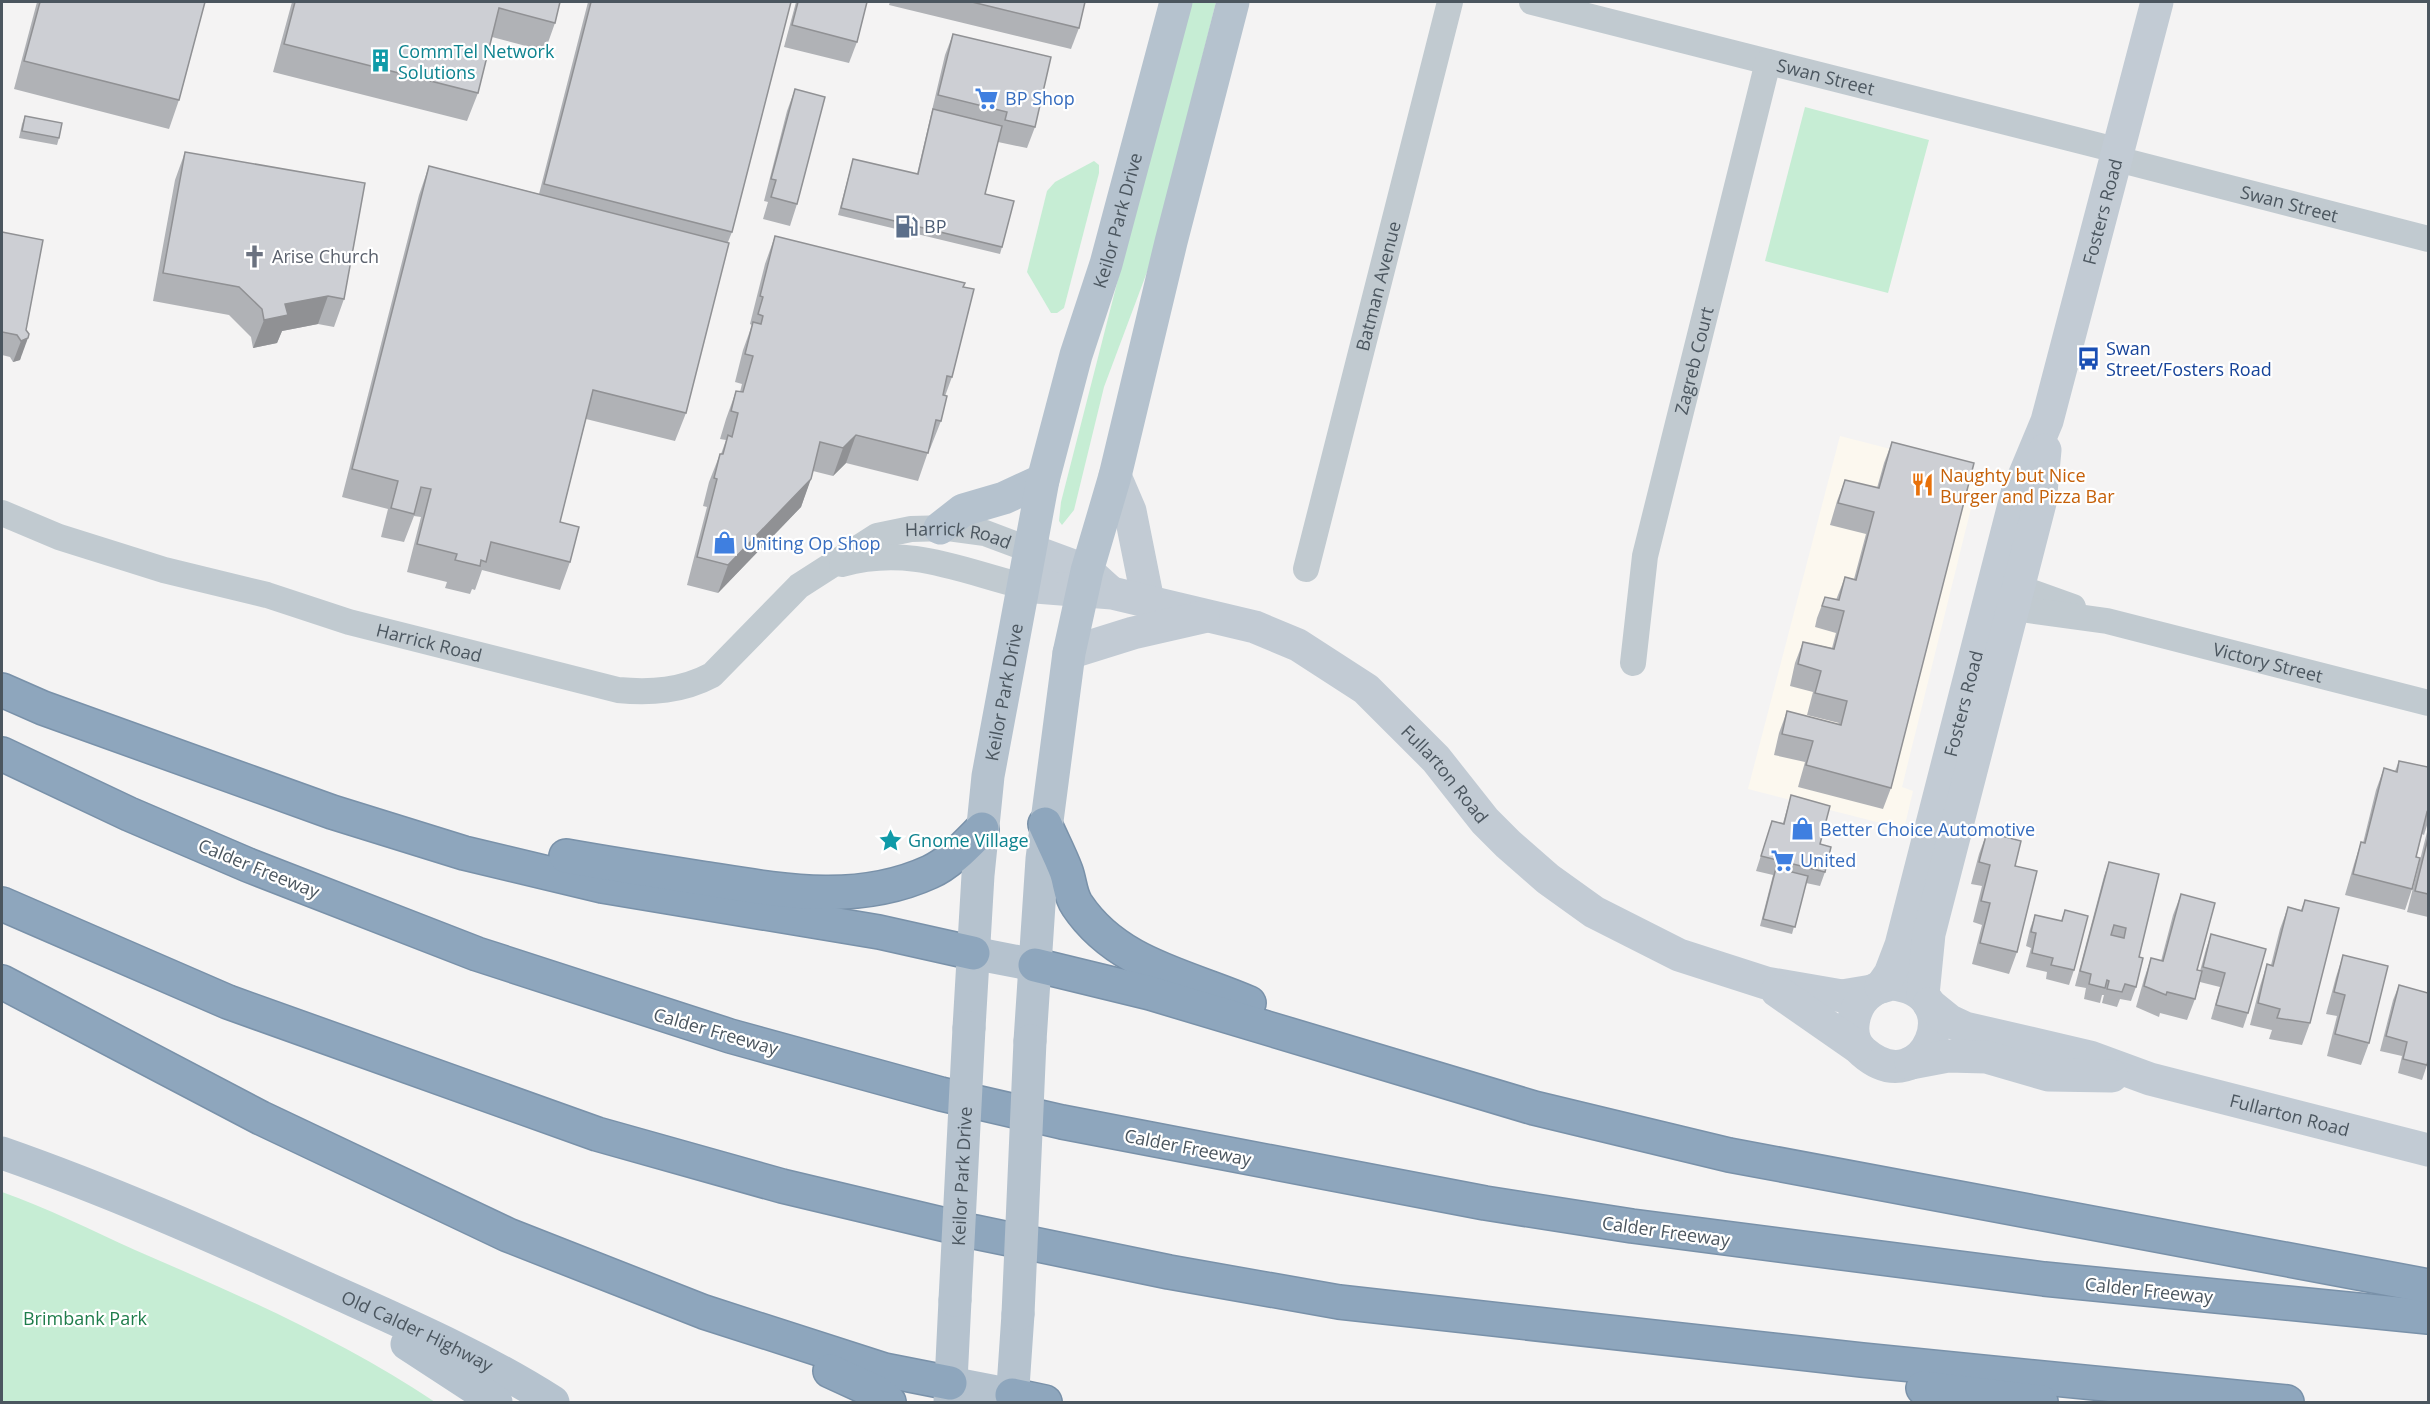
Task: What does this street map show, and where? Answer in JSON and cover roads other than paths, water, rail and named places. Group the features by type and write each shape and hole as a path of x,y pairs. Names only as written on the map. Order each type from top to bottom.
{"highway":[{"path":"2,690 43,708 332,812 464,853 602,886 879,932 973,953"},
{"name":"Calder Freeway","path":"2,754 129,814 248,865 477,954 730,1036 974,1102 1062,1122 1275,1164 1485,1203 1632,1226 2044,1279 2428,1317"},
{"path":"332,812 456,838 818,894 882,889 930,872 955,855 982,829"},
{"path":"1045,824 1066,871 1077,905 1090,924 1127,954 1396,1067"},
{"path":"2,904 228,1002 597,1134 782,1186 953,1227 1169,1272 1339,1302 1548,1344 2041,1402"},
{"path":"1035,965 1150,993 1534,1107 1729,1155 2428,1286"},
{"path":"2,982 241,1108 508,1235 704,1312 950,1393"},
{"path":"1339,1302 1862,1360 2287,1402"},
{"path":"704,1312 763,1346 840,1375 876,1392 889,1402"},
{"path":"1012,1399 1044,1402"}],"main road":[{"name":"Keilor Park Drive","path":"950,1393 973,953 982,829 995,732 1043,480 1076,355 1116,229 1176,2"},
{"path":"950,1393 1012,1399 1030,1041 1045,824 1069,653 1094,585 1115,476 1171,242 1233,2"},
{"name":"Fosters Road","path":"1926,1000 1924,964 1929,934 2008,596 2016,493 2047,421 2119,155 2157,2"},
{"path":"1115,476 1130,511 1148,601"},
{"path":"940,528 963,510 1004,498 1043,480"},
{"name":"Fullarton Road","path":"1030,550 1094,585 1148,601 1255,627 1298,645 1366,689 1436,759 1485,821 1508,844 1548,879 1594,912 1679,955 1766,983 1842,996 1876,989"},
{"name":"Fullarton Road","path":"1023,586 1094,585"},
{"name":"Fosters Road","path":"1876,989 1890,974 1901,945 2008,596"},
{"path":"1069,653 1133,633 1210,615"},
{"path":"973,953 1035,965"},
{"name":"Fullarton Road","path":"1766,983 1856,1046"},
{"path":"1903,985 1926,1000 1935,1017 1935,1030 1931,1044 1923,1055 1911,1063 1887,1066 1875,1061 1856,1046 1854,1032 1856,1009 1876,989 1903,985"},
{"name":"Fullarton Road","path":"1926,1000 1950,1021 1965,1028 2090,1057 2150,1079 2428,1150"},
{"name":"Fullarton Road","path":"1911,1063 1948,1056 1986,1057 2048,1075 2150,1079"},
{"name":"Old Calder Highway","path":"2,1153 143,1206 277,1266 477,1358 553,1402"},
{"name":"Old Calder Highway","path":"277,1266 399,1338 496,1402"}],"street":[{"name":"Batman Avenue","path":"1306,569 1450,2"},
{"name":"Swan Street","path":"1532,2 1768,62 2428,239"},
{"name":"Zagreb Court","path":"1633,663 1645,556 1768,62"},
{"name":"Harrick Road","path":"2,513 106,553 267,596 349,622 618,690 641,692 677,688 697,683 712,675 799,586 877,536 911,529 940,528 985,533 1030,550"},
{"name":"Harrick Road","path":"824,569 858,560 886,556 916,558 972,570 1023,586"},
{"name":"Victory Street","path":"2008,596 2046,595 2107,621 2428,703"}],"place":[{"name":"CommTel Network Solutions","path":"380,61"},
{"name":"BP Shop","path":"987,98"},
{"name":"BP","path":"906,226"},
{"name":"Arise Church","path":"254,256"},
{"name":"Swan Street/Fosters Road","path":"2088,358"},
{"name":"Naughty but Nice Burger and Pizza Bar","path":"1922,485"},
{"name":"Uniting Op Shop","path":"725,543"},
{"name":"Better Choice Automotive","path":"1802,829"},
{"name":"Gnome Village","path":"890,840"},
{"name":"United","path":"1782,860"}],"park label":[{"name":"Brimbank Park","path":"85,1318"}]}
